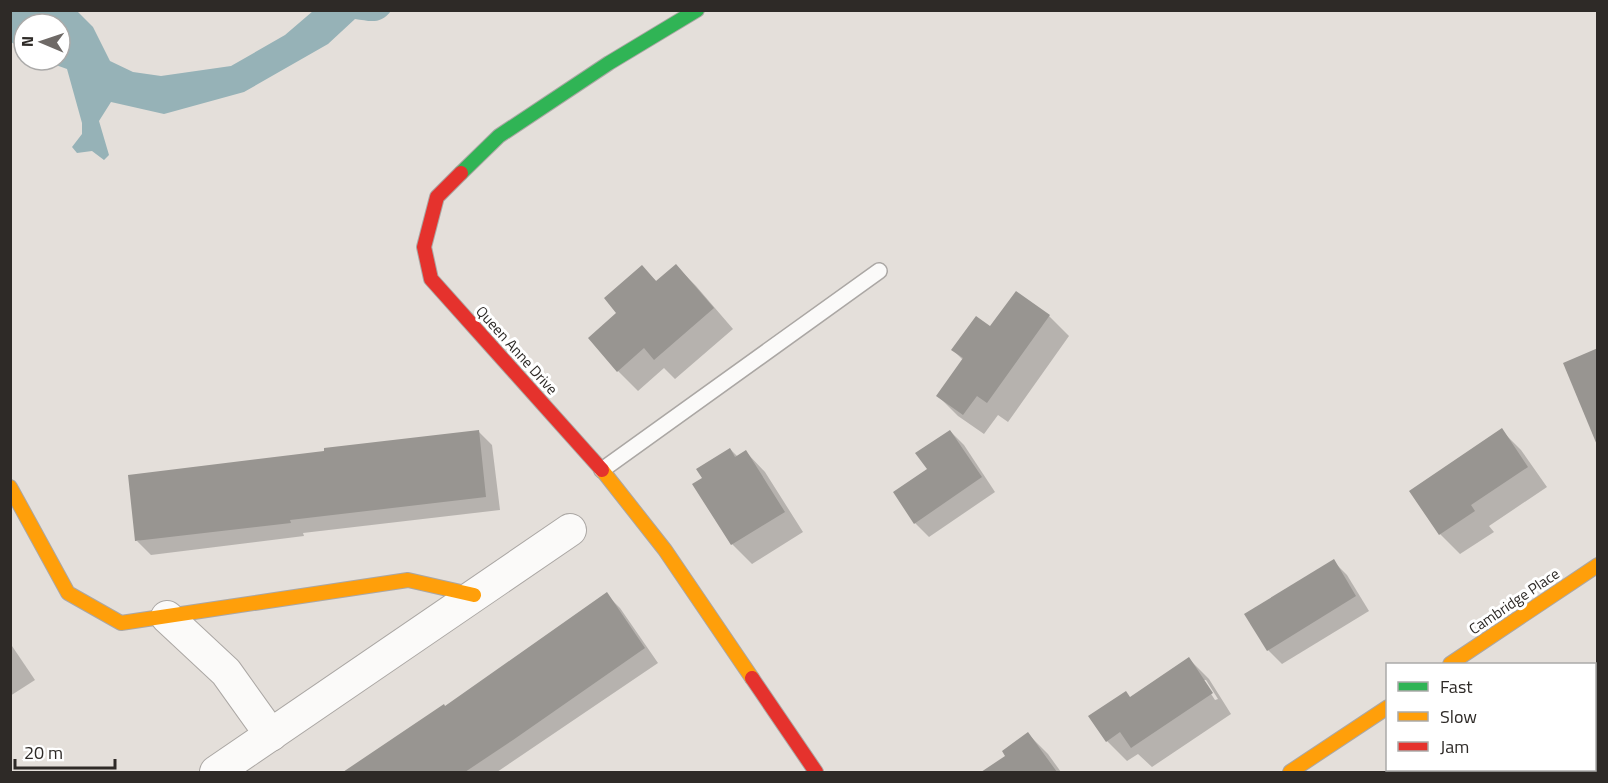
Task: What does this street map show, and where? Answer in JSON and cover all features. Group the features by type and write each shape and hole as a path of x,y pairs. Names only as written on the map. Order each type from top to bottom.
{"street":[{"name":"Queen Anne Drive","path":"698,10 609,63 498,136 436,196 424,247 431,279 602,470 665,550 816,772"},
{"path":"10,487 68,593 121,623 408,580 474,595"},
{"path":"216,772 570,530"},
{"name":"Cambridge Place","path":"1451,663 1598,565"},
{"path":"167,617 226,672 271,735"},
{"path":"1290,772 1386,708"}],"lane":[{"path":"602,470 879,271"}],"water":[{"path":"10,11 77,11 93,27 110,61 133,72 161,76 231,66 285,35 313,11 391,11 379,20 355,19 328,44 244,92 164,114 111,102 99,121 109,155 104,160 92,151 77,153 72,147 82,134 82,123 68,72 72,72 72,12 12,12 11,42"}],"building":[{"path":"676,264 714,308 654,360 644,348 617,372 588,338 616,313 604,298 642,265 656,281"},
{"path":"1016,291 1050,315 987,403 977,396 963,415 936,396 963,358 951,350 976,316 990,326"},
{"path":"1598,348 1598,445 1597,445 1563,363"},
{"path":"1502,428 1528,467 1471,505 1475,511 1439,535 1409,491"},
{"path":"479,430 486,497 135,541 128,475 324,451 324,448"},
{"path":"950,430 982,477 914,524 893,492 927,469 915,453"},
{"path":"730,448 735,457 746,450 785,512 731,545 692,484 702,478 696,469"},
{"path":"1334,559 1356,596 1267,651 1244,614"},
{"path":"607,592 645,648 513,740 465,772 343,772 444,704 445,706"},
{"path":"1189,657 1213,693 1131,748 1120,732 1106,742 1088,716 1126,691 1130,697"},
{"path":"1028,732 1057,772 981,772 1005,756 1002,751"}],"traffic: fast":[{"path":"461,173 499,136 609,63 697,10"}],"traffic: slow":[{"path":"602,470 665,550 752,678"},
{"path":"10,487 68,593 121,623 408,580 474,595"},
{"path":"1451,663 1598,565"},
{"path":"1290,772 1386,708"}],"traffic: jam":[{"path":"461,173 437,197 424,247 431,279 602,470"},
{"path":"752,678 816,772"}]}
